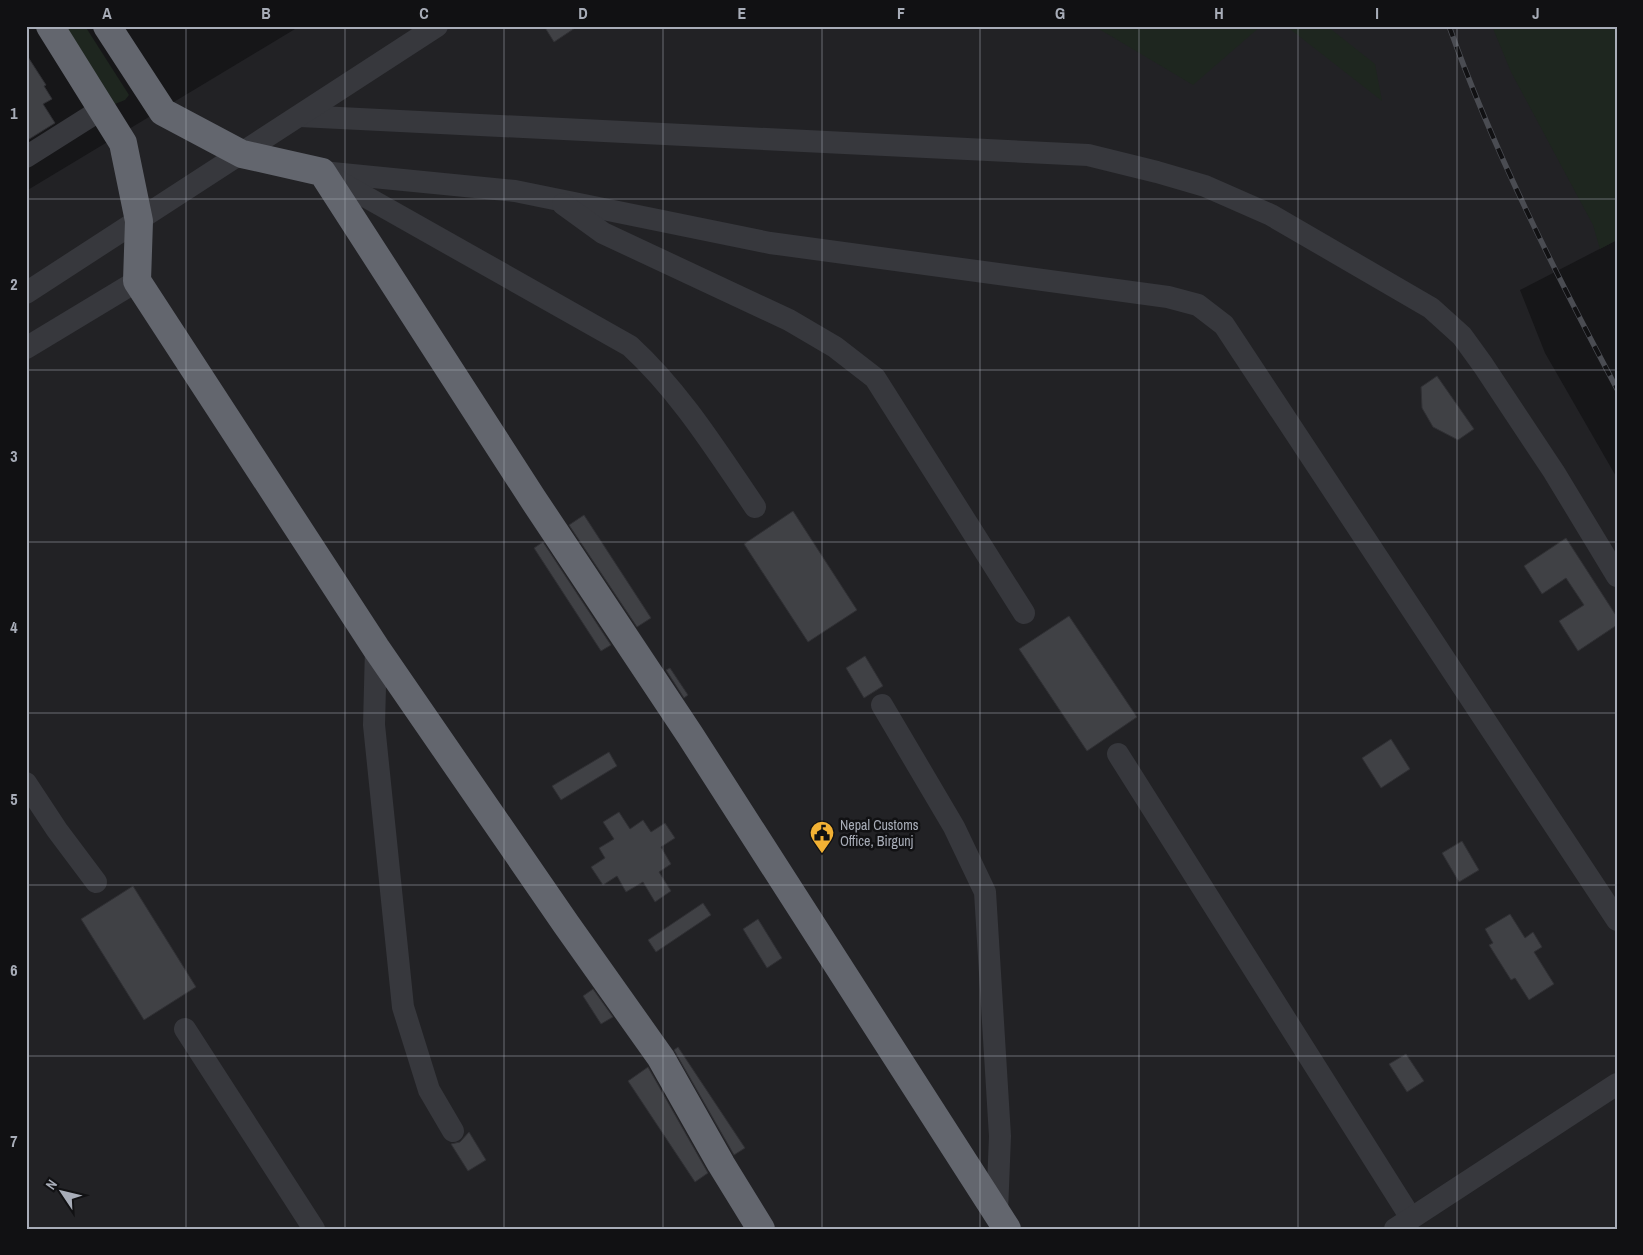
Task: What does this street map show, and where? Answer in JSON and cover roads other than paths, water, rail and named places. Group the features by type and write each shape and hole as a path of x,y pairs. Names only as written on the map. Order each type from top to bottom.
{"highway":[{"path":"50,26 123,143 140,221 137,281 376,648 566,924 661,1058 720,1164 761,1229"},
{"path":"107,26 163,112 242,154 322,172 533,499 695,743 827,952 1002,1220"}],"street":[{"path":"26,294 437,26"},
{"path":"26,157 102,108"},
{"path":"300,116 1088,155 1205,186 1271,215 1414,298 1431,308 1462,336 1554,472 1617,576"},
{"path":"322,172 515,192 770,243 1168,297 1198,305 1224,325 1617,920"},
{"path":"322,172 630,346 658,372 687,407 755,507"},
{"path":"556,200 603,233 789,320 835,346 875,378 1024,613"},
{"path":"26,348 137,281"},
{"path":"376,648 374,725 403,1007 429,1090 453,1131"},
{"path":"882,705 954,827 985,892 1000,1136 1002,1220"},
{"path":"1118,754 1403,1223 1617,1084"},
{"path":"26,783 57,830 96,882"},
{"path":"185,1028 314,1229"}],"railway":[{"path":"1449,26 1486,119 1527,211 1617,389"}],"place":[{"name":"Nepal Customs Office, Birgunj","path":"822,854"}]}
